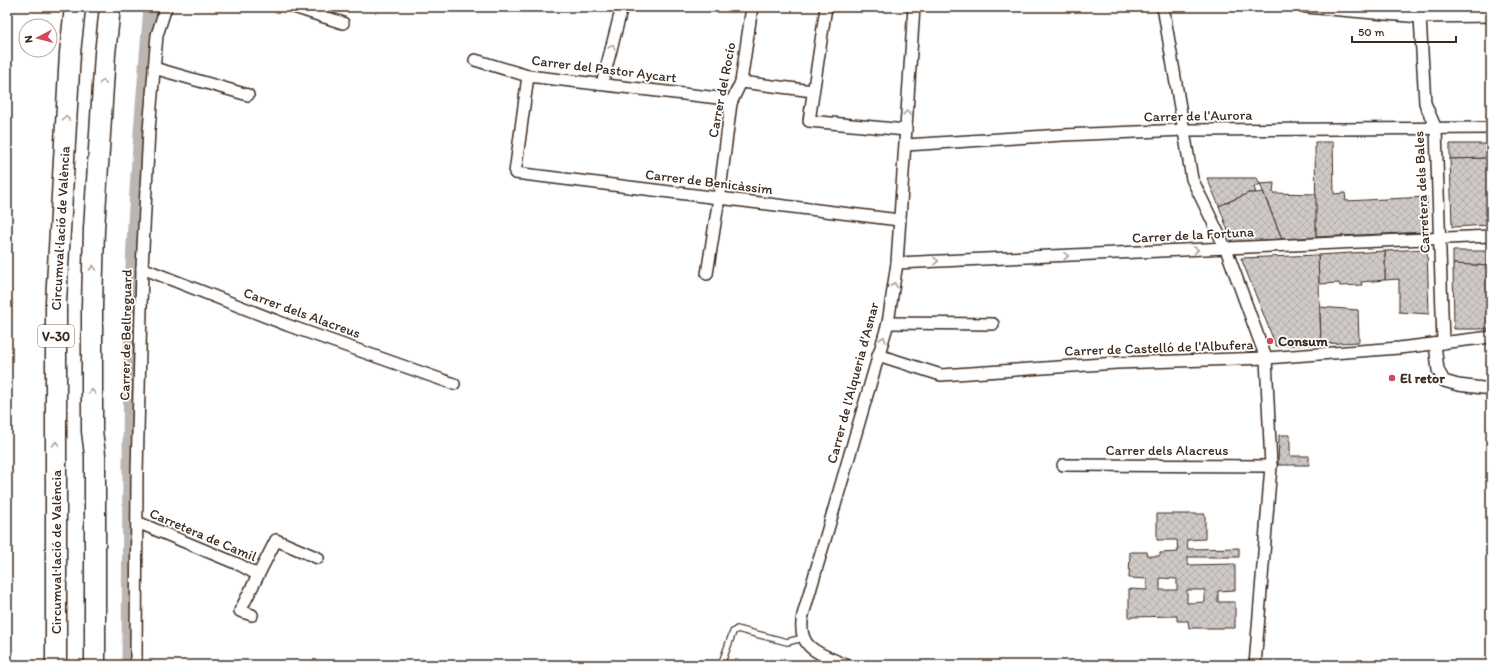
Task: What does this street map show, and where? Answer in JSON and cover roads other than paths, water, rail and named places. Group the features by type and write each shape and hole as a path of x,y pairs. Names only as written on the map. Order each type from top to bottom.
{"highway":[{"name":"Circumval·lació de València","path":"56,665 56,302 70,53 75,7"},
{"name":"V-30","path":"92,430 92,307 96,190 105,54 110,7"},
{"name":"Circumval·lació de València","path":"83,665 88,455 92,430"},
{"path":"92,430 95,455 95,665"}],"street":[{"name":"Carrer de Bellreguard","path":"136,665 142,268 149,130 157,35 166,7"},
{"path":"294,7 343,23"},
{"path":"602,84 622,7"},
{"name":"Carrer del Rocío","path":"707,274 719,198 731,104 741,82 752,7"},
{"path":"826,7 809,121 906,130"},
{"name":"Carrer de l'Alqueria d'Asnar","path":"803,638 800,626 803,614 888,323 897,263 914,7"},
{"path":"1162,7 1185,130 1192,179 1226,249 1266,358 1271,466 1255,665"},
{"path":"1306,7 1380,10 1420,18 1491,16"},
{"name":"Carretera dels Bales","path":"1420,18 1425,103 1436,129 1439,238 1438,370 1444,381 1458,386 1491,389"},
{"name":"Carrer del Pastor Aycart","path":"474,60 528,76 718,98 731,104"},
{"path":"154,68 248,95"},
{"name":"Carrer de Benicàssim","path":"528,76 514,173 899,220"},
{"path":"741,82 814,91"},
{"name":"Carrer de l'Aurora","path":"906,145 1063,135 1185,130 1491,128"},
{"name":"Carrer de la Fortuna","path":"897,263 1491,236"},
{"name":"Carrer dels Alacreus","path":"142,268 287,325 454,384"},
{"path":"888,323 992,324"},
{"name":"Carrer de Castelló de l'Albufera","path":"878,355 941,375 1117,363 1266,358 1400,348 1491,337"},
{"name":"Carrer dels Alacreus","path":"1063,465 1271,466"},
{"name":"Carretera de Camil","path":"137,522 240,565 258,575"},
{"name":"Carretera de Camil","path":"252,615 240,611 276,540 318,558"},
{"path":"803,638 805,643 817,652 846,665"}],"lane":[{"path":"721,665 733,632 737,629 787,642 803,638"}],"waterway":[{"path":"126,665 129,267 136,142 147,7"},
{"path":"129,665 130,417 134,235 151,7"}],"place":[{"name":"Consum","path":"1270,341"},
{"name":"El retor","path":"1392,378"}]}
